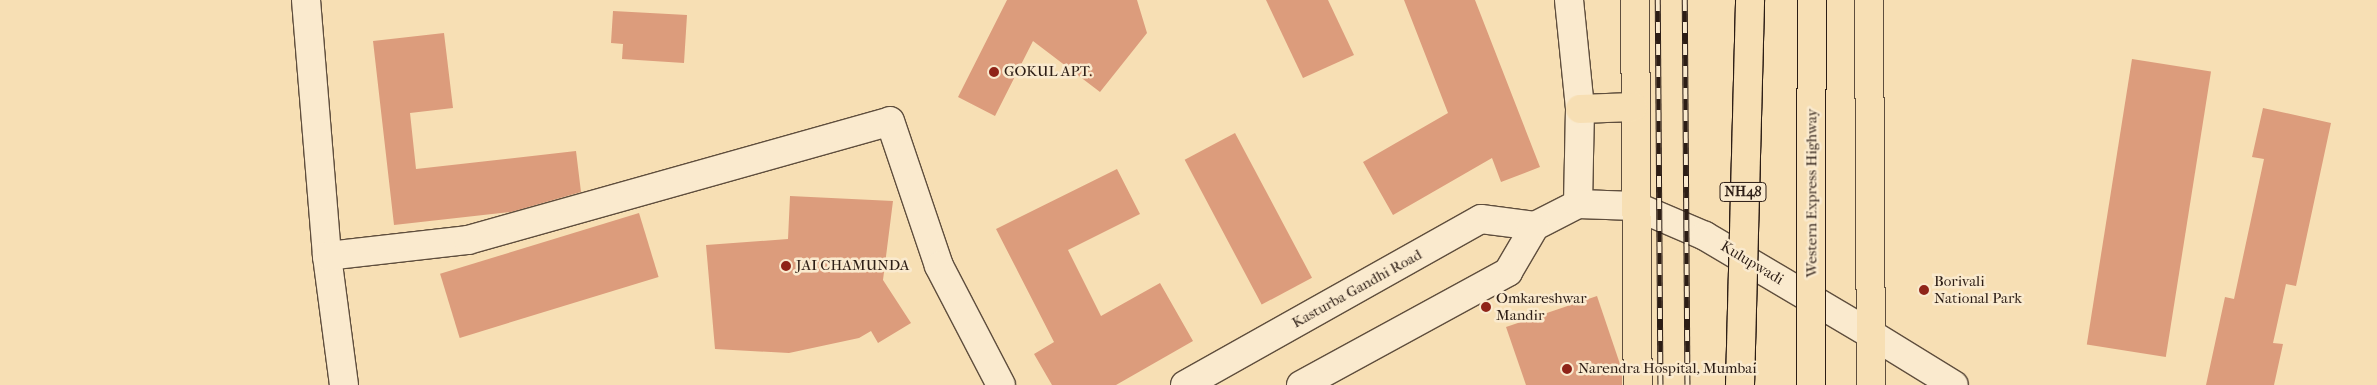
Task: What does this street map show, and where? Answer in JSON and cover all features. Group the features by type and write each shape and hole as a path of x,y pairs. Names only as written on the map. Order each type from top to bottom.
{"main road":[{"path":"1635,0 1633,159 1638,385"},
{"name":"NH48","path":"1740,385 1750,0"},
{"name":"Western Express Highway","path":"1811,385 1812,0"},
{"path":"1869,0 1871,385"},
{"path":"1580,109 1633,107"}],"street":[{"path":"306,0 327,256 344,385"},
{"path":"1569,0 1580,109 1578,204"},
{"path":"327,256 468,240 890,121 939,266 1001,385"},
{"name":"Kulupwadi","path":"1535,226 1578,204 1634,206 1705,236 1954,385"},
{"name":"Kasturba Gandhi Road","path":"1184,385 1481,219 1535,226"},
{"path":"1301,385 1508,272 1535,226"}],"building":[{"name":"GOKUL APT.","path":"1007,0 1137,0 1147,33 1100,92 1033,41 995,116 958,97"},
{"path":"1266,0 1328,0 1354,55 1303,78"},
{"path":"1404,0 1475,0 1540,167 1501,182 1492,158 1393,215 1363,162 1448,113"},
{"path":"613,11 687,15 684,63 622,59 623,44 611,43"},
{"path":"444,33 453,108 410,113 416,169 576,151 581,192 511,212 394,225 373,41"},
{"path":"2132,59 2211,72 2166,357 2087,344"},
{"path":"2263,108 2331,123 2296,286 2286,284 2273,343 2283,344 2274,385 2206,385 2225,297 2234,299 2264,159 2252,157"},
{"path":"1235,133 1312,278 1262,305 1185,160"},
{"path":"1117,169 1140,214 1068,250 1101,316 1160,283 1193,341 1116,385 1052,385 1034,354 1054,342 996,229"},
{"name":"JAI CHAMUNDA","path":"790,196 893,201 883,280 911,323 878,343 871,331 859,338 789,353 715,349 706,245 788,239"},
{"path":"639,213 659,277 460,338 440,274"},
{"path":"1597,296 1622,370 1622,385 1526,385 1506,327"}],"railway":[{"path":"1658,0 1661,385"},
{"path":"1685,0 1688,385"}],"place":[{"name":"GOKUL APT.","path":"994,72"},
{"name":"JAI CHAMUNDA","path":"786,266"},
{"name":"Borivali National Park","path":"1924,290"},
{"name":"Omkareshwar Mandir","path":"1486,307"},
{"name":"Narendra Hospital, Mumbai","path":"1567,369"}]}
